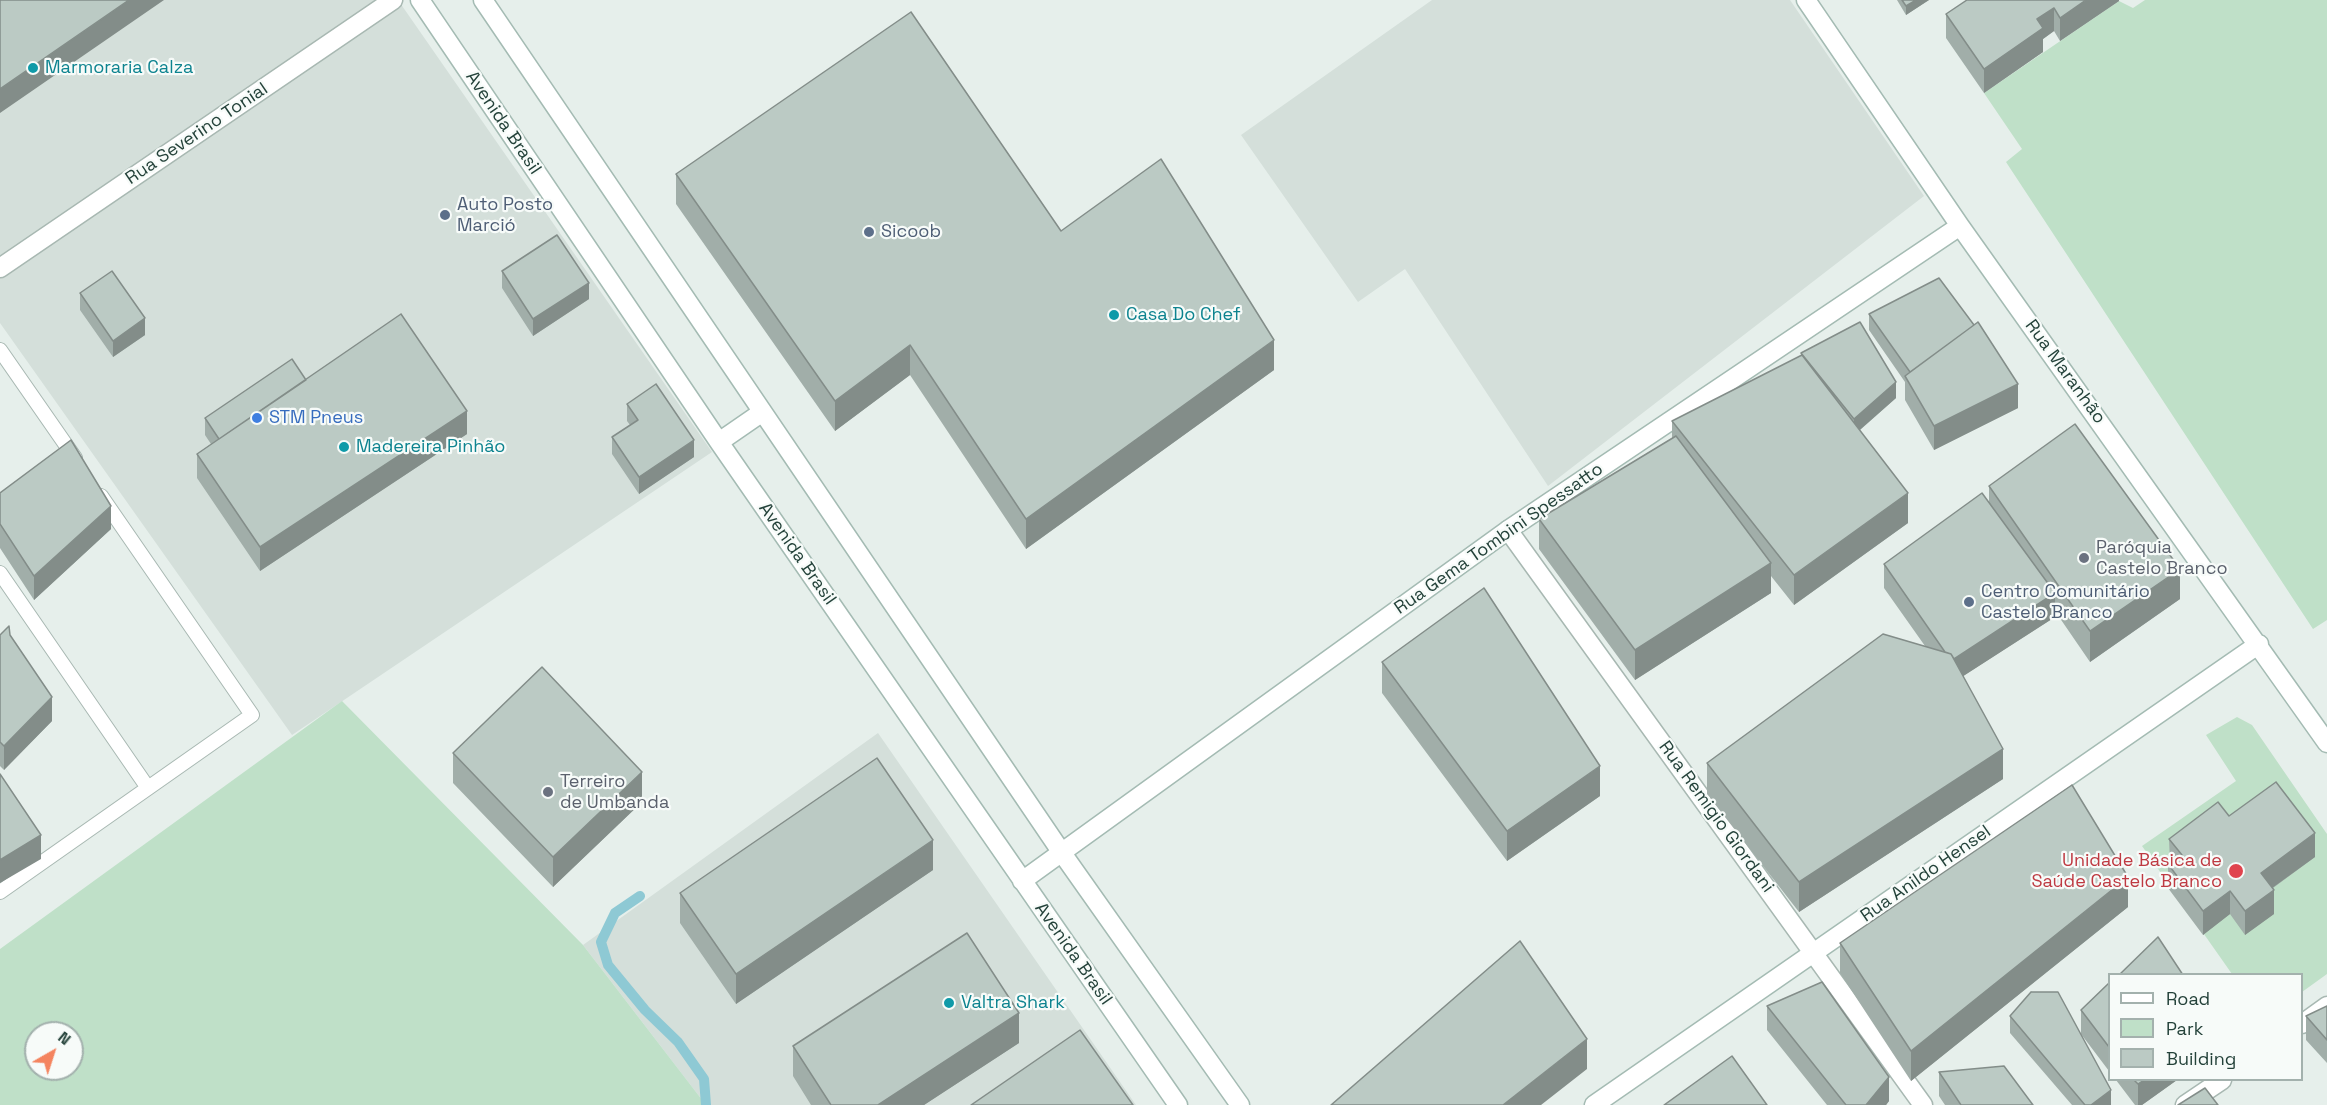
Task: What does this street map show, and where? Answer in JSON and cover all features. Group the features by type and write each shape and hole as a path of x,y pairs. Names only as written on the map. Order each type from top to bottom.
{"street":[{"name":"Rua Severino Tonial","path":"0,268 393,0"},
{"name":"Avenida Brasil","path":"420,0 719,442 1178,1105"},
{"path":"483,0 761,413 1062,853 1240,1105"},
{"name":"Rua Maranhão","path":"1806,0 1960,226 2327,742"},
{"name":"Rua Gema Tombini Spessatto","path":"1022,881 1508,530 1960,226"},
{"path":"719,442 761,413"},
{"name":"Rua Remigio Giordani","path":"1508,530 1923,1105"},
{"name":"Rua Anildo Hensel","path":"1594,1105 2259,644"},
{"path":"2303,1023 2327,1006"},
{"path":"2185,1105 2221,1081"}],"lane":[{"path":"0,350 252,715 0,891"},
{"path":"0,573 148,788"}],"shaded area":[{"path":"0,0 398,0 712,452 292,735 0,323"},
{"path":"1432,0 1790,0 1924,196 1548,486 1405,269 1358,302 1241,135"},
{"path":"878,733 1136,1105 706,1105 583,945"}],"green space":[{"path":"2145,0 2327,0 2327,620 2313,629 2006,162 2022,149 1984,93 2119,1 2133,8"},
{"path":"342,701 583,945 706,1105 0,1105 0,949"},
{"path":"2237,717 2252,725 2327,834 2327,974 2303,991 2303,973 2231,973 2142,846 2236,781 2206,735"}],"building":[{"name":"Marmoraria Calza","path":"0,0 129,0 0,89"},
{"path":"1902,0 1916,0 1906,6"},
{"path":"1967,0 2086,0 2060,18 2054,8 2037,19 2043,28 1984,69 1946,14"},
{"path":"911,12 1061,231 1161,159 1274,340 1026,519 910,345 835,401 676,174"},
{"path":"557,235 589,283 533,319 502,271"},
{"path":"112,271 145,318 113,341 80,293"},
{"path":"1939,278 1974,325 1910,372 1869,314"},
{"name":"Madereira Pinhão","path":"401,314 467,411 260,547 197,454"},
{"path":"1860,322 1896,382 1854,419 1801,353"},
{"path":"1978,322 2018,384 1934,426 1905,376"},
{"path":"1802,355 1908,493 1794,575 1672,421"},
{"path":"292,359 306,380 219,439 205,418"},
{"path":"656,384 694,440 639,477 612,437 638,420 627,404"},
{"name":"Paróquia Castelo Branco","path":"2075,424 2180,569 2090,631 1989,486"},
{"path":"1676,436 1771,563 1635,650 1539,519"},
{"path":"71,440 111,506 34,576 0,524 0,493"},
{"name":"Centro Comunitário Castelo Branco","path":"1982,493 2055,593 1954,659 1951,654 1945,652 1884,564"},
{"path":"1484,588 1600,766 1507,831 1382,662"},
{"path":"9,626 10,635 52,697 4,746 0,742 0,635"},
{"path":"1883,634 1951,654 2003,749 1799,882 1707,763"},
{"name":"Terreiro de Umbanda","path":"542,667 642,772 553,857 453,753"},
{"path":"877,758 933,840 736,974 680,893"},
{"path":"0,774 41,835 0,860"},
{"name":"Unidade Básica de Saúde Castelo Branco","path":"2276,782 2315,833 2261,873 2274,890 2245,911 2230,891 2203,911 2168,864 2182,855 2169,839 2218,802 2229,816"},
{"path":"2072,785 2128,877 1911,1051 1840,943"},
{"name":"Valtra Shark","path":"967,933 1019,1013 878,1105 831,1105 793,1046"},
{"path":"2158,937 2182,973 2121,973"},
{"path":"1520,941 1587,1039 1503,1105 1331,1105"},
{"path":"1822,982 1889,1077 1866,1105 1846,1105 1767,1006"},
{"path":"2108,984 2108,1046 2081,1010"},
{"path":"2031,992 2058,992 2111,1090 2091,1105 2085,1105 2010,1016"},
{"path":"2327,1006 2327,1040 2306,1016"},
{"path":"1080,1030 1133,1105 971,1105"},
{"path":"1732,1056 1767,1105 1664,1105"},
{"path":"2004,1066 2033,1105 1961,1105 1939,1072"},
{"path":"2205,1088 2218,1105 2178,1105"}],"waterway":[{"path":"640,896 615,913 601,942 608,965 645,1010 678,1042 704,1079 706,1105"}],"place":[{"name":"Marmoraria Calza","path":"33,68"},
{"name":"Auto Posto Marció","path":"445,215"},
{"name":"Sicoob","path":"869,232"},
{"name":"Casa Do Chef","path":"1114,315"},
{"name":"STM Pneus","path":"257,418"},
{"name":"Madereira Pinhão","path":"344,447"},
{"name":"Paróquia Castelo Branco","path":"2084,558"},
{"name":"Centro Comunitário Castelo Branco","path":"1969,602"},
{"name":"Terreiro de Umbanda","path":"548,792"},
{"name":"Unidade Básica de Saúde Castelo Branco","path":"2236,871"},
{"name":"Valtra Shark","path":"949,1003"}]}
